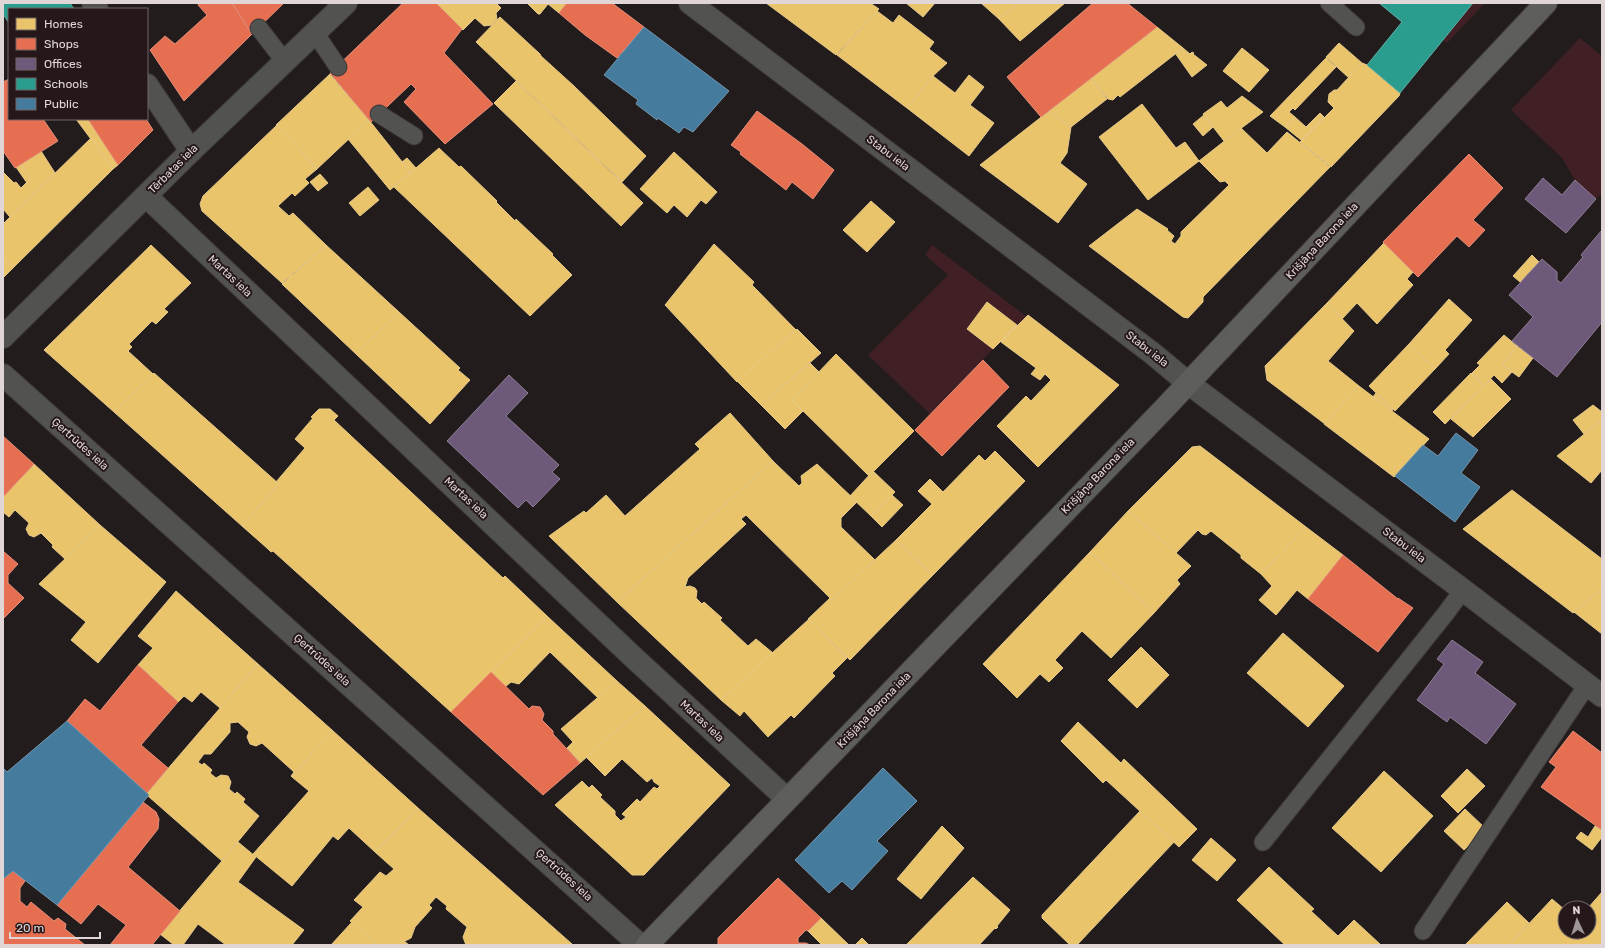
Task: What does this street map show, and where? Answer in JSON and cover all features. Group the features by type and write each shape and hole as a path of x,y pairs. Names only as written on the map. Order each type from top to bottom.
{"street":[{"name":"Tērbatas iela","path":"3,337 191,151 346,3"},
{"name":"Stabu iela","path":"690,3 1595,691"},
{"name":"Krišjāņa Barona iela","path":"646,945 1188,383 1546,3"},
{"path":"148,86 191,151"},
{"name":"Martas iela","path":"146,196 632,656 787,799"},
{"name":"Ģertrūdes iela","path":"3,375 640,945"}],"lane":[{"path":"1329,3 1356,27"},
{"path":"258,28 285,62"},
{"path":"315,33 338,67"},
{"path":"379,114 414,136"},
{"path":"1264,842 1463,590"},
{"path":"1423,931 1595,691"}],"shaded area":[{"path":"1473,3 1485,3 1447,43 1443,40"},
{"path":"1580,38 1602,56 1602,193 1596,199 1575,180 1562,158 1511,110"},
{"path":"932,245 1026,316 1017,325 987,302 967,329 993,349 930,414 868,355 948,275 925,255"}],"building: Homes":[{"path":"436,3 496,3 501,8 496,13 497,19 492,25 484,26 475,18 463,30"},
{"path":"527,3 567,3 559,13 548,4 540,14 538,14"},
{"path":"766,3 870,3 879,9 836,55"},
{"path":"906,3 935,3 923,17"},
{"path":"981,3 1019,3 999,19"},
{"path":"1019,3 1065,3 1020,41 999,19"},
{"path":"877,11 893,23 899,15 934,42 929,49 947,63 933,76 907,108 837,55"},
{"path":"500,17 646,156 622,182 476,42"},
{"path":"1157,27 1183,48 1120,97 1118,95 1113,100 1108,99 1091,78"},
{"path":"1339,43 1362,63 1349,78 1326,57"},
{"path":"1183,48 1190,54 1192,52 1194,53 1193,54 1207,65 1192,77 1175,53"},
{"path":"1242,48 1269,70 1249,92 1223,71"},
{"path":"1326,58 1336,67 1295,110 1293,108 1289,112 1295,117 1285,127 1270,116"},
{"path":"1362,63 1367,65 1400,93 1399,96 1331,167 1300,142 1334,108 1328,102 1329,94 1334,90 1337,90"},
{"path":"330,74 369,120 317,169 276,125"},
{"path":"969,75 984,87 970,105 994,123 969,156 907,108 933,76 955,93"},
{"path":"1091,78 1107,99 1071,127 1049,111"},
{"path":"516,81 643,203 621,226 494,103"},
{"path":"1242,96 1263,112 1224,141 1203,114 1221,101 1227,108"},
{"path":"1142,104 1176,148 1185,142 1199,161 1148,200 1099,137"},
{"path":"1049,111 1071,127 1067,153 1060,163 1087,184 1058,223 980,165"},
{"path":"1320,113 1324,117 1301,140 1285,127 1295,117 1306,127"},
{"path":"1204,115 1213,127 1203,136 1193,124"},
{"path":"77,120 89,120 118,165 113,169"},
{"path":"369,120 411,173 390,190 348,139"},
{"path":"277,125 317,169 305,179 309,183 295,196 292,193 278,206 289,216 293,213 326,245 282,283 202,211 200,204 203,196"},
{"path":"1241,128 1267,153 1287,132 1330,167 1203,297 1203,302 1188,318 1183,317 1089,246 1137,209 1168,229 1167,230 1174,236 1171,241 1175,244 1181,236 1181,232 1229,185 1225,181 1220,182 1199,161"},
{"path":"91,138 113,169 14,267 3,256 3,224"},
{"path":"439,148 459,167 461,166 515,221 516,219 553,254 552,255 572,275 530,316 394,187"},
{"path":"41,151 55,173 10,217 3,209 3,172 21,188 31,178 21,164"},
{"path":"674,152 717,192 706,204 701,200 687,217 674,205 667,213 640,189"},
{"path":"407,158 416,168 411,173 402,162"},
{"path":"21,164 31,178 27,183 16,167"},
{"path":"320,174 328,183 318,191 310,182"},
{"path":"368,187 379,200 360,216 349,203"},
{"path":"871,201 895,222 867,252 843,230"},
{"path":"1384,243 1413,272 1407,279 1413,285 1377,324 1357,303 1342,319 1327,303"},
{"path":"714,244 754,282 752,285 796,330 737,382 665,305"},
{"path":"151,245 191,283 164,309 168,312 156,324 152,321 129,344 132,347 128,351 153,374 114,412 44,350"},
{"path":"326,245 399,312 356,354 282,284"},
{"path":"1532,255 1539,262 1520,282 1513,276"},
{"path":"3,256 14,267 3,278"},
{"path":"1449,299 1472,320 1445,350 1449,354 1435,369 1409,344"},
{"path":"987,302 1017,325 993,349 967,329"},
{"path":"1327,303 1354,331 1328,361 1359,386 1325,424 1267,380 1265,366"},
{"path":"399,312 460,368 458,370 470,380 430,424 356,354"},
{"path":"1028,315 1119,385 1038,467 997,426 1026,396 1031,401 1051,380 1045,374 1040,380 1031,374 1036,368 1001,342"},
{"path":"797,329 821,353 761,405 737,381"},
{"path":"1504,335 1517,346 1502,365 1512,372 1502,383 1494,375 1484,386 1472,373 1480,365 1477,363"},
{"path":"1409,344 1435,369 1395,411 1369,386"},
{"path":"1517,346 1533,358 1519,377 1502,365"},
{"path":"836,354 914,431 869,476 792,400"},
{"path":"810,363 819,372 792,400 803,411 785,429 761,405"},
{"path":"154,373 279,484 242,526 114,412"},
{"path":"1471,373 1484,386 1445,424 1433,412"},
{"path":"1491,379 1511,399 1473,437 1451,419"},
{"path":"1359,386 1429,439 1394,477 1324,424"},
{"path":"1376,393 1393,409 1392,411 1373,397"},
{"path":"1593,405 1602,412 1602,420 1584,434 1573,420"},
{"path":"319,409 330,409 338,416 334,420 503,578 505,576 547,616 451,712 273,551 271,552 242,526 279,484 276,482 305,448 295,439 313,418 311,417"},
{"path":"730,413 773,461 617,602 549,536 584,511 586,513 606,495 625,516 700,449 695,444"},
{"path":"1602,420 1602,470 1591,483 1557,456"},
{"path":"1200,446 1306,527 1261,574 1241,558 1241,555 1211,531 1206,535 1202,534 1198,530 1176,553 1128,511 1192,447"},
{"path":"995,451 1025,481 933,575 896,540 932,504 918,491 930,479 943,492 979,455 985,461"},
{"path":"773,461 799,486 802,483 801,476 817,464 857,502 841,518 841,527 875,560 832,600 746,515 741,519 746,524 688,578 685,587 690,586 695,588 697,591 696,598 702,604 704,602 722,618 720,620 748,646 756,639 773,653 721,700 617,602"},
{"path":"34,464 100,525 65,559 52,547 53,545 41,533 34,537 29,535 26,529 29,523 15,510 9,517 3,512 3,497"},
{"path":"873,471 895,492 871,516 850,496"},
{"path":"1512,490 1602,559 1602,589 1573,613 1463,529"},
{"path":"892,495 903,505 882,527 871,516"},
{"path":"1128,511 1191,566 1177,580 1180,584 1154,613 1090,552"},
{"path":"100,525 166,582 98,663 71,640 86,622 39,584"},
{"path":"1306,527 1343,555 1308,599 1297,590 1276,615 1259,600 1272,586 1261,574"},
{"path":"896,540 933,575 850,660 808,619 830,598 832,600"},
{"path":"1090,552 1154,613 1111,658 1082,631 1055,660 1063,668 1049,682 1040,674 1017,698 983,664"},
{"path":"1602,589 1602,634 1574,612"},
{"path":"176,591 258,664 220,708 201,692 192,702 184,696 178,702 138,665 153,648 138,636"},
{"path":"547,616 617,681 598,698 550,652 519,684 511,682 505,687 491,672"},
{"path":"809,619 847,658 832,673 835,676 794,718 791,715 768,737 744,711 740,716 721,700"},
{"path":"1283,633 1344,686 1308,727 1247,673"},
{"path":"1141,647 1169,675 1137,708 1108,680"},
{"path":"258,664 332,730 292,777 291,776 294,772 262,743 256,746 250,744 247,737 249,732 238,722 230,723 230,732 211,754 204,754 198,762 202,765 204,763 212,770 210,773 216,778 221,775 228,776 231,782 229,789 235,794 237,792 245,799 243,802 259,816 222,861 148,796 149,795 147,793"},
{"path":"617,681 645,706 580,763 567,748 573,742 561,729"},
{"path":"645,706 730,785 644,875 632,875 555,805 582,781 589,788 592,785 602,795 600,797 615,811 615,815 621,821 626,817 622,814 637,799 640,802 654,787 657,789 660,786 654,782 652,778 647,782 622,759 605,776 586,757"},
{"path":"1078,722 1121,763 1124,759 1197,829 1179,847 1106,780 1103,783 1061,741"},
{"path":"332,730 418,808 375,852 349,828 338,840 333,836 292,886 253,854 309,791 292,777"},
{"path":"1467,769 1485,786 1458,813 1441,796"},
{"path":"1384,771 1433,816 1381,872 1332,828"},
{"path":"418,808 572,945 466,945 463,937 467,927 446,909 447,906 436,897 429,905 432,908 415,927 411,938 397,945 377,945 350,921 363,907 354,900 380,872 386,876 394,869 375,852"},
{"path":"1465,809 1485,828 1464,850 1444,831"},
{"path":"1140,811 1174,842 1077,945 1070,945 1042,918 1042,915"},
{"path":"942,826 964,848 921,899 897,879"},
{"path":"1595,826 1602,830 1602,837 1592,850 1576,838 1581,832 1588,837"},
{"path":"1211,838 1236,860 1217,881 1192,860"},
{"path":"238,842 256,857 238,882 304,930 292,945 226,945 198,924 183,945 174,945 160,934"},
{"path":"1269,867 1314,909 1311,911 1338,936 1354,920 1381,945 1285,945 1237,900"},
{"path":"973,877 1010,910 997,926 998,927 996,929 995,928 979,945 906,945"},
{"path":"1602,892 1602,945 1509,945 1552,899 1557,903 1557,940 1597,940 1597,900 1595,900"},
{"path":"1507,902 1529,923 1509,945 1465,945"},
{"path":"821,918 849,945 822,945 808,931"},
{"path":"352,922 377,945 331,945"},
{"path":"862,938 869,945 855,945"},
{"path":"404,941 409,945 397,945 399,943"}],"building: Shops":[{"path":"199,3 232,3 252,34 184,101 150,50 165,36 175,44 207,15 198,5"},
{"path":"232,3 284,3 252,34"},
{"path":"403,3 436,3 462,29 444,53 493,104 445,144 404,102 416,89 411,84 371,122 330,73"},
{"path":"567,3 612,3 644,27 617,58 585,35 559,13"},
{"path":"1093,3 1127,3 1157,27 1041,117 1007,77"},
{"path":"8,80 8,120 44,120 58,141 15,168 3,151 3,82"},
{"path":"757,111 834,170 813,199 792,182 786,190 740,154 741,152 731,145"},
{"path":"89,120 147,120 153,130 118,165"},
{"path":"1469,154 1503,188 1473,220 1485,230 1469,247 1457,236 1418,277 1383,242"},
{"path":"983,360 1009,387 942,456 915,430"},
{"path":"3,436 34,464 3,497"},
{"path":"3,551 18,564 8,575 8,583 24,598 3,619"},
{"path":"1343,555 1398,599 1413,608 1378,652 1308,599"},
{"path":"138,665 178,702 141,745 168,768 147,793 67,721 85,699 100,711"},
{"path":"491,672 529,709 532,706 540,707 544,714 542,720 580,763 543,795 451,712"},
{"path":"1573,731 1602,753 1602,830 1541,787 1556,767 1549,762"},
{"path":"143,802 156,812 159,819 158,829 128,867 180,911 152,945 110,945 126,925 98,904 81,924 57,905"},
{"path":"13,871 25,881 20,888 20,901 27,907 31,902 54,921 58,918 66,924 65,929 85,945 3,945 3,879"},
{"path":"778,878 821,918 808,931 806,930 798,938 798,943 806,943 810,945 718,945 718,938"}],"building: Offices":[{"path":"1543,178 1562,195 1575,180 1596,199 1566,233 1525,199"},
{"path":"1602,230 1602,322 1557,377 1512,341 1533,317 1509,295 1542,259 1557,272 1557,280 1561,283 1583,257 1581,255"},
{"path":"509,375 528,393 506,416 559,465 552,472 560,479 533,507 526,500 518,508 447,441"},
{"path":"1452,640 1483,662 1475,673 1516,704 1486,744 1450,717 1447,722 1417,700 1444,664 1437,659"}],"building: Schools":[{"path":"3,3 70,3 73,8 8,8 8,22 3,14"},
{"path":"1379,3 1473,3 1400,93 1367,65 1402,22"}],"building: Public":[{"path":"644,27 729,91 693,132 684,127 679,133 658,118 657,120 636,104 638,100 604,75"},
{"path":"1456,433 1478,450 1461,473 1480,487 1455,522 1395,476 1423,445 1438,456"},
{"path":"67,721 149,795 57,905 13,871 3,879 3,768 7,772"},
{"path":"883,768 917,801 877,841 888,851 852,890 842,881 829,893 795,860"}],"tram line":[{"path":"634,945 1156,406 1535,3"},
{"path":"660,945 1229,351 1557,3"}]}
